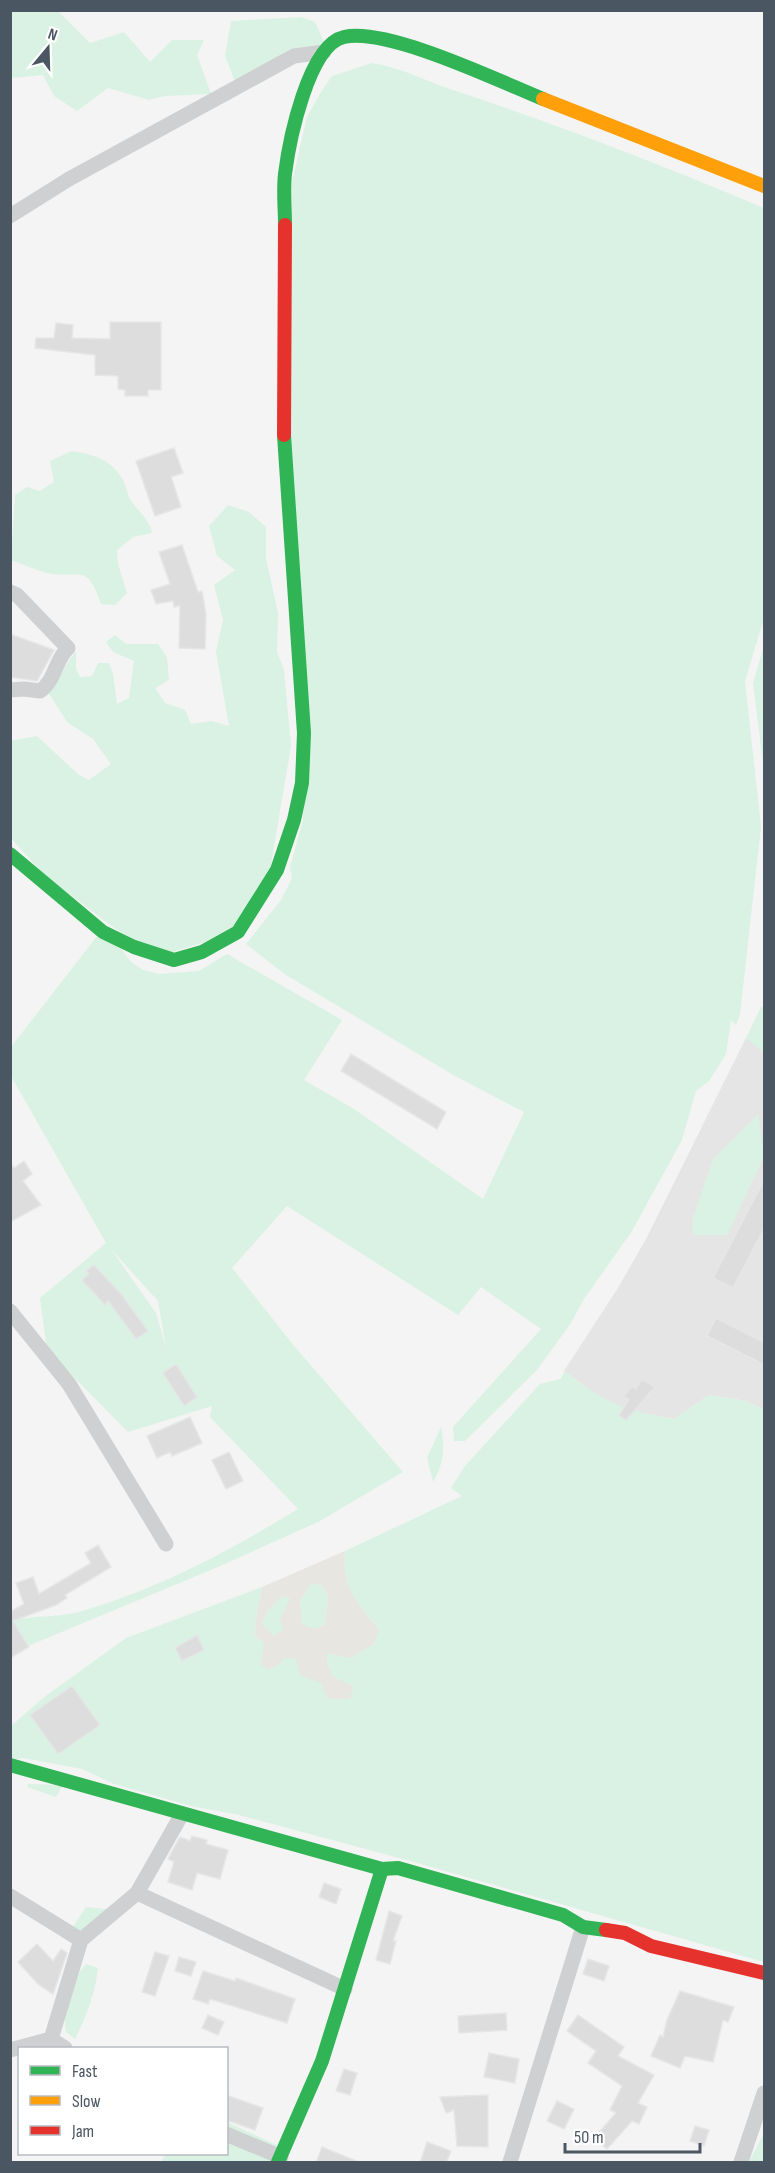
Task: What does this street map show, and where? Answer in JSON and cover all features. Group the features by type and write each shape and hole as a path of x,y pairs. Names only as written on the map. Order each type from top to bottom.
{"street":[{"path":"10,854 104,932 143,951 174,960 202,952 238,932 278,870 294,820 302,783 304,733 284,434 285,176 300,106 324,52 337,39 367,36 394,40 765,186"},
{"path":"10,216 69,179 294,56 324,52"},
{"path":"10,592 24,602 68,648 60,656 52,678 40,691 24,688 10,690"},
{"path":"10,1311 69,1384 166,1544"},
{"path":"10,1766 57,1776 182,1814 382,1869 398,1868 563,1915 583,1926 626,1933 651,1946 765,1973"},
{"path":"51,2039 81,1940 137,1893 182,1814"},
{"path":"228,2135 279,2160 322,2061 382,1869"},
{"path":"137,1893 345,1989"},
{"path":"10,1896 81,1940"},
{"path":"510,2163 583,1926"},
{"path":"51,2039 62,2047"},
{"path":"21,2047 51,2039"},
{"path":"741,2163 765,2093"}],"shaded area":[{"path":"746,1038 764,1044 764,1410 746,1401 709,1395 674,1419 626,1410 598,1396 564,1371 618,1288 646,1239"}],"green space":[{"path":"11,11 58,11 90,43 124,32 150,62 172,40 204,40 197,55 211,94 165,96 149,100 108,88 77,111 54,96 43,75 11,78"},
{"path":"301,17 315,22 325,44 239,92 225,56 231,21"},
{"path":"372,63 393,68 610,146 764,208 764,618 745,681 761,827 740,1014 736,1025 731,1020 726,1054 709,1081 696,1091 682,1140 632,1231 537,1370 465,1441 454,1441 453,1427 541,1329 481,1287 458,1315 287,1206 232,1268 295,1347 403,1472 318,1522 218,1567 28,1646 10,1621 79,1612 137,1592 218,1555 298,1509 210,1417 212,1406 128,1432 47,1350 40,1298 106,1243 11,1076 11,1047 105,926 130,961 143,970 159,974 199,971 227,954 342,1020 304,1080 354,1109 483,1199 524,1112 455,1076 286,975 246,944 281,900 292,878 290,867 303,820 284,217 307,117 332,76","holes":["111,1249 158,1301 166,1348 156,1313"]},
{"path":"72,451 95,456 113,467 123,480 130,500 151,529 152,533 133,537 117,550 118,564 127,593 115,605 101,604 91,582 86,577 47,573 11,560 15,495 27,487 40,491 54,482 50,461"},
{"path":"228,505 249,512 266,527 266,558 278,613 277,652 284,670 291,746 269,876 227,935 163,955 117,930 45,876 11,838 10,741 37,736 79,775 89,780 111,764 93,739 67,722 48,692 76,651 76,668 80,677 92,676 98,663 109,663 113,674 117,704 129,698 134,661 113,652 106,642 115,635 126,644 158,644 167,657 169,680 155,688 165,703 185,710 191,724 211,721 229,726 216,652 223,620 214,585 235,570 217,556 209,526"},
{"path":"764,646 764,771 753,683"},
{"path":"761,1007 764,1007 764,1053 746,1038"},
{"path":"758,1114 764,1157 727,1235 693,1235 692,1221 713,1159"},
{"path":"564,1371 615,1404 674,1419 709,1395 746,1401 764,1410 764,1962 403,1859 235,1814 195,1807 114,1784 82,1769 23,1758 11,1760 11,1726 43,1698 126,1638 262,1587 255,1637 264,1642 264,1653 296,1659 333,1677 327,1662 327,1653 350,1657 374,1644 379,1630 358,1603 349,1585 346,1576 345,1551 462,1496 451,1488 465,1466 540,1384 561,1379"},
{"path":"441,1427 443,1455 433,1482 427,1458"},
{"path":"311,1583 322,1585 328,1597 325,1624 315,1629 302,1625 300,1601"},
{"path":"282,1596 290,1599 283,1630 273,1636 262,1623 269,1609"},
{"path":"28,1784 63,1785 56,1797 27,1787"},
{"path":"86,1907 115,1910 84,1942 69,1933"},
{"path":"86,1964 98,1968 97,1978 90,2005 75,2039 66,2032 67,1995 74,1980"},
{"path":"228,2122 279,2146 273,2162 161,2162 164,2155 228,2155"},
{"path":"764,2133 764,2162 749,2162"}],"sand":[{"path":"345,1551 346,1576 349,1585 358,1603 379,1630 374,1644 350,1658 327,1653 327,1662 333,1677 353,1686 350,1699 328,1699 321,1683 301,1676 296,1659 283,1658 280,1664 268,1670 261,1664 264,1642 255,1637 262,1587","holes":["311,1583 322,1585 328,1597 325,1624 315,1629 302,1624 300,1602","282,1596 290,1599 280,1620 283,1630 273,1636 262,1623 269,1609"]}],"building":[{"path":"110,322 161,322 161,390 148,390 148,396 125,396 125,390 118,389 118,376 95,375 95,355 35,348 36,338 54,338 56,323 73,325 72,338 110,339"},
{"path":"174,448 183,473 171,477 181,507 155,516 136,461"},
{"path":"182,545 198,592 202,591 206,614 205,649 179,648 180,606 174,607 173,601 156,604 151,590 170,584 159,552"},
{"path":"10,634 54,650 37,681 10,677"},
{"path":"351,1054 446,1112 437,1129 341,1071"},
{"path":"24,1161 32,1174 23,1181 41,1205 10,1222 10,1163 14,1168"},
{"path":"765,1178 765,1227 733,1288 713,1278"},
{"path":"94,1265 122,1295 148,1331 136,1339 108,1301 105,1305 82,1280 89,1274 86,1271"},
{"path":"716,1318 765,1343 765,1365 707,1336"},
{"path":"176,1364 197,1397 184,1406 163,1373"},
{"path":"642,1379 655,1387 626,1420 619,1415 629,1400 624,1396 632,1386 636,1389"},
{"path":"190,1417 202,1443 172,1456 170,1452 157,1458 147,1436"},
{"path":"229,1452 243,1481 226,1489 212,1460"},
{"path":"98,1545 111,1567 65,1595 67,1598 56,1605 13,1621 29,1647 10,1658 10,1612 24,1604 16,1583 33,1577 39,1594 91,1563 85,1553"},
{"path":"197,1635 204,1650 182,1661 175,1648"},
{"path":"72,1686 100,1725 58,1754 30,1715"},
{"path":"192,1836 207,1840 206,1844 228,1850 220,1879 197,1873 192,1890 168,1882 174,1862 168,1859 180,1837 190,1841"},
{"path":"324,1883 341,1889 336,1904 319,1897"},
{"path":"389,1911 402,1916 393,1941 396,1941 390,1964 376,1960"},
{"path":"37,1944 53,1961 61,1949 67,1953 53,1994 39,1985 18,1962"},
{"path":"155,1952 169,1956 155,1996 142,1992"},
{"path":"179,1957 196,1962 191,1976 175,1971"},
{"path":"588,1959 609,1966 604,1981 583,1974"},
{"path":"203,1971 235,1981 236,1978 295,1999 287,2023 210,1999 208,2004 193,1999"},
{"path":"680,1991 734,2007 728,2022 723,2020 713,2062 685,2056 680,2068 651,2056 660,2035 663,2037 667,2020"},
{"path":"506,2013 507,2030 459,2033 458,2016"},
{"path":"208,2015 224,2022 218,2035 202,2028"},
{"path":"578,2015 624,2047 618,2056 654,2075 638,2103 647,2107 639,2124 632,2121 607,2149 594,2138 616,2113 610,2110 622,2086 588,2063 596,2051 567,2031"},
{"path":"489,2053 519,2059 515,2083 484,2077"},
{"path":"344,2069 357,2073 350,2095 336,2091"},
{"path":"488,2095 488,2147 457,2146 454,2110 446,2113 440,2097"},
{"path":"228,2096 263,2108 255,2130 228,2121"},
{"path":"557,2101 574,2109 564,2129 547,2121"},
{"path":"695,2126 709,2130 704,2146 690,2141"},
{"path":"427,2142 451,2151 446,2163 420,2163"},
{"path":"322,2147 359,2162 359,2163 316,2163"}],"traffic: fast":[{"path":"285,225 285,174 302,96 320,57 331,44 344,37 363,36 414,47 543,99"},
{"path":"10,854 103,932 134,947 174,960 202,952 238,932 277,870 294,820 302,783 304,733 284,435"},
{"path":"10,1765 382,1869 398,1868 563,1915 583,1927 606,1930"},
{"path":"278,2162 322,2061 382,1869"}],"traffic: slow":[{"path":"543,99 764,186"}],"traffic: jam":[{"path":"284,435 285,225"},
{"path":"606,1930 625,1933 651,1946 764,1973"}]}
